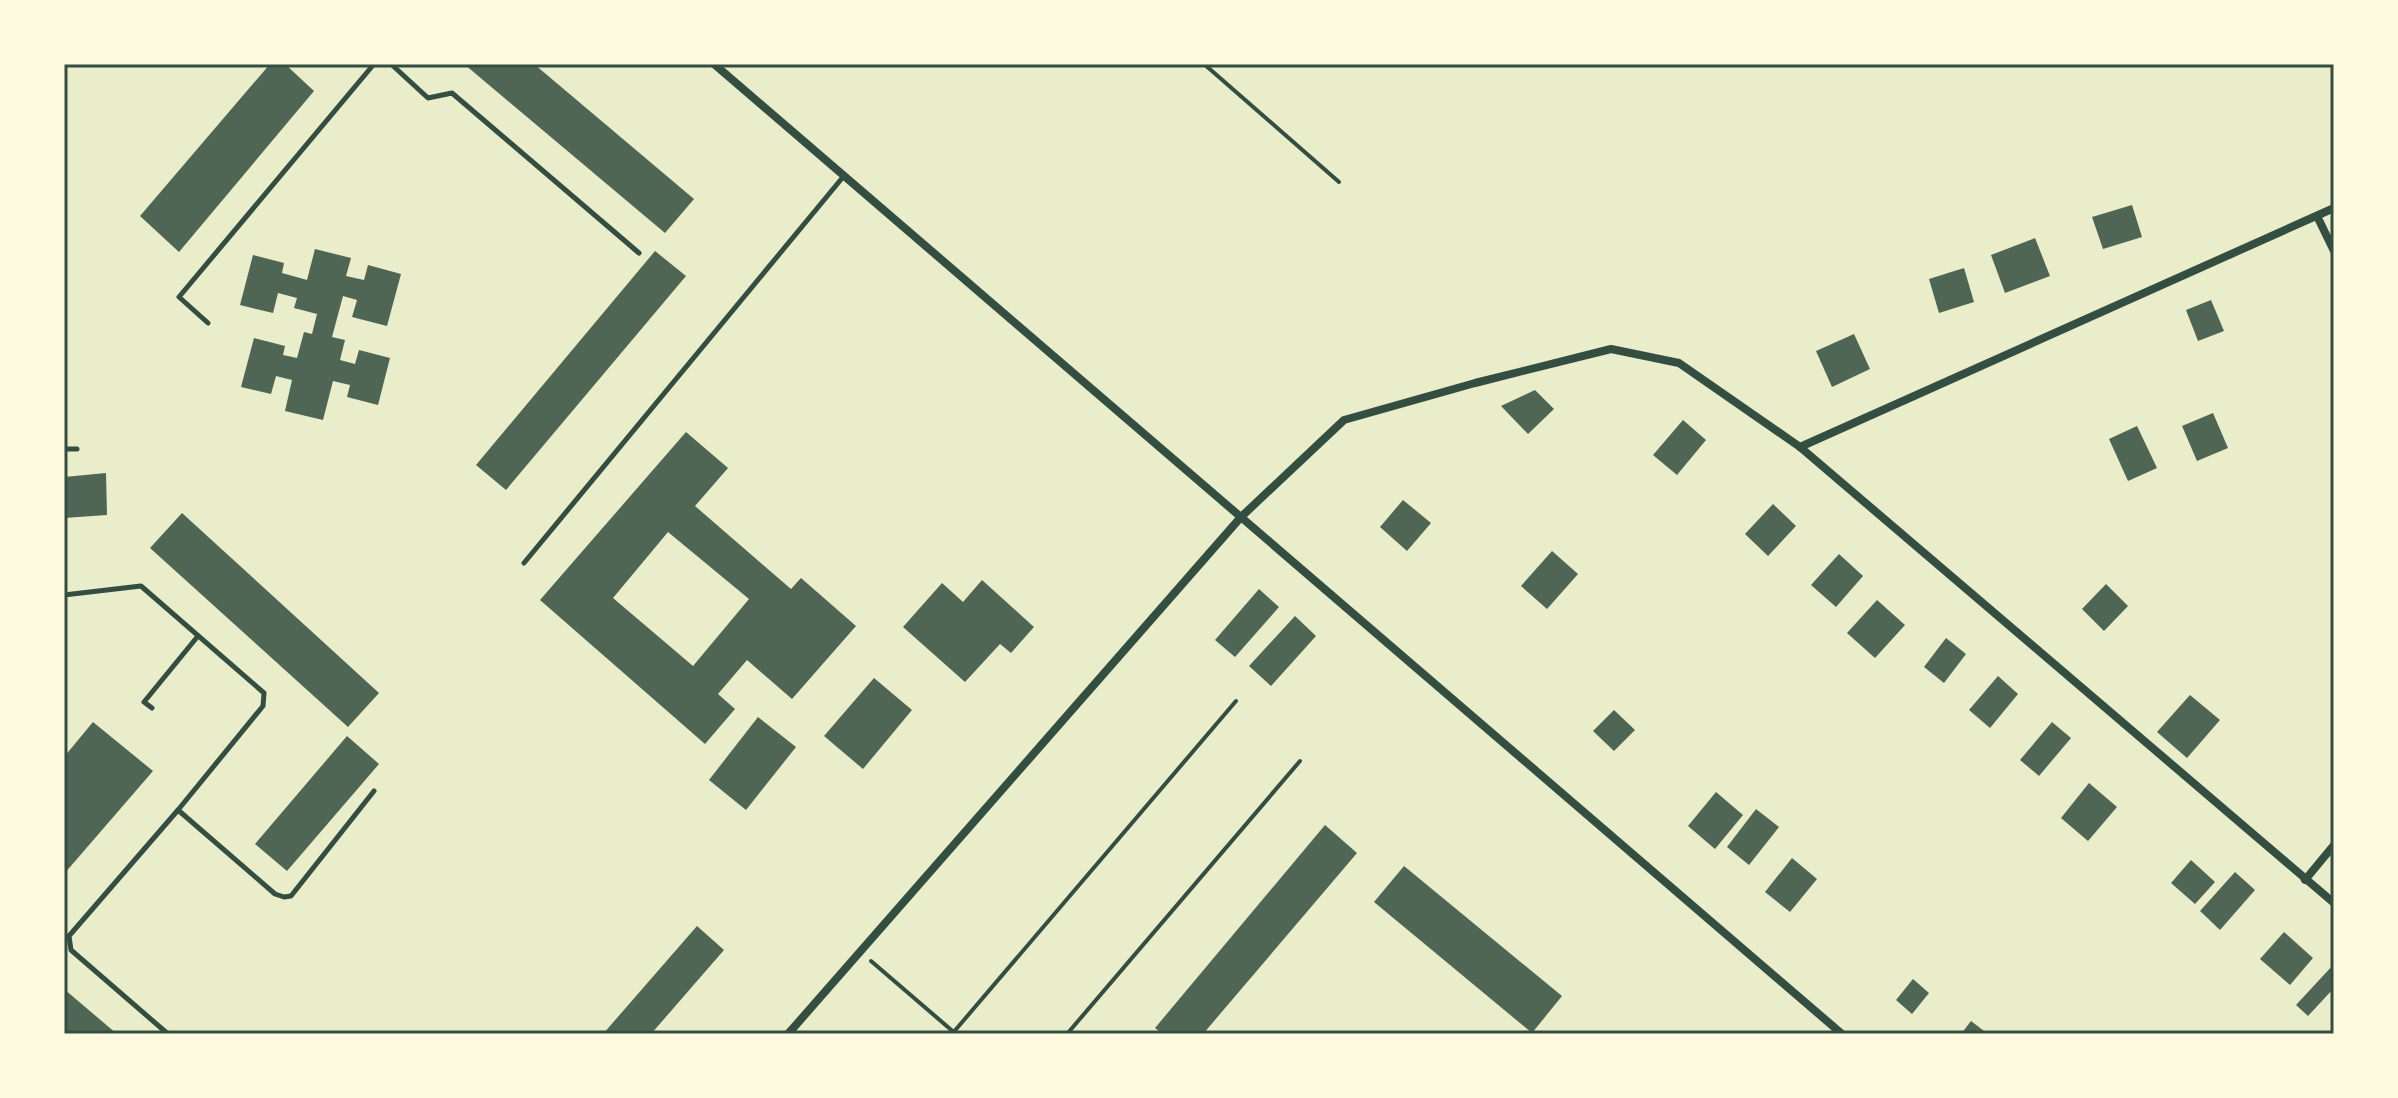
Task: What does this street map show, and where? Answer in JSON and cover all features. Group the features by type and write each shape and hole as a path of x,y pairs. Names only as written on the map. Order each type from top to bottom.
{"street":[{"path":"714,64 1842,1034"},
{"path":"1800,447 2334,208"},
{"path":"2317,216 2334,251"},
{"path":"788,1034 1241,517 1344,420 1611,349 1679,363 1800,447 2334,903"},
{"path":"2305,880 2334,845"}],"lane":[{"path":"208,323 179,297 374,64"},
{"path":"391,64 428,98 452,93 639,253"},
{"path":"524,563 844,176"},
{"path":"64,449 77,449"},
{"path":"64,595 141,586 264,693 263,706 69,936 71,950 168,1034"},
{"path":"152,708 144,702 198,636"},
{"path":"178,810 275,894 284,897 291,896 374,791"}],"path":[{"path":"1204,64 1339,182"},
{"path":"860,952 954,1033 1236,701"},
{"path":"1067,1034 1300,761"}],"building":[{"path":"270,64 285,64 314,91 179,252 140,216"},
{"path":"464,64 534,64 694,199 665,233"},
{"path":"2132,205 2142,237 2103,249 2092,217"},
{"path":"2035,238 2050,276 2005,293 1991,255"},
{"path":"315,249 351,258 346,276 364,280 368,265 401,274 387,326 352,317 357,300 343,296 332,337 345,340 340,360 355,364 359,350 390,358 378,405 347,397 350,385 333,381 323,420 285,411 292,380 276,376 271,394 241,387 254,338 285,346 283,355 297,358 304,332 312,334 317,314 294,308 297,298 278,293 273,313 240,305 253,255 284,263 282,273 307,280"},
{"path":"655,251 686,276 506,490 476,465"},
{"path":"1964,268 1974,302 1939,313 1929,279"},
{"path":"2211,300 2224,331 2198,341 2186,310"},
{"path":"1854,334 1870,369 1832,387 1816,351"},
{"path":"1535,390 1554,409 1528,434 1501,406"},
{"path":"2213,413 2228,448 2197,461 2182,426"},
{"path":"1683,420 1706,440 1677,475 1653,455"},
{"path":"2137,426 2157,468 2128,481 2109,439"},
{"path":"686,432 728,468 695,506 791,589 801,578 856,626 792,699 747,660 718,694 735,709 705,744 540,600","holes":["668,532 749,599 693,666 613,598"]},
{"path":"106,473 107,515 64,518 64,477"},
{"path":"1403,500 1431,523 1407,551 1380,527"},
{"path":"1773,504 1796,526 1768,556 1745,534"},
{"path":"182,513 379,693 348,727 150,548"},
{"path":"1552,551 1578,574 1547,609 1521,586"},
{"path":"1839,554 1863,576 1836,607 1811,585"},
{"path":"982,580 1034,627 1011,653 1000,644 965,682 903,627 942,583 963,602"},
{"path":"2106,584 2128,606 2104,631 2082,609"},
{"path":"1259,589 1279,607 1235,657 1215,640"},
{"path":"1877,600 1905,625 1875,658 1847,633"},
{"path":"1295,616 1316,636 1271,686 1249,666"},
{"path":"1946,638 1966,654 1944,683 1924,667"},
{"path":"1998,676 2018,694 1990,728 1969,710"},
{"path":"874,678 912,710 863,769 824,736"},
{"path":"2190,695 2220,720 2187,758 2157,732"},
{"path":"1614,710 1635,730 1614,751 1593,731"},
{"path":"758,717 796,747 746,810 709,780"},
{"path":"93,722 153,771 64,874 64,757"},
{"path":"2052,722 2071,738 2039,776 2020,760"},
{"path":"347,736 379,764 287,871 255,844"},
{"path":"2089,783 2117,807 2088,841 2061,818"},
{"path":"1716,792 1743,815 1715,849 1688,826"},
{"path":"1756,809 1779,827 1749,865 1727,847"},
{"path":"1325,825 1357,853 1203,1034 1163,1034 1155,1028"},
{"path":"1792,858 1817,879 1790,912 1765,892"},
{"path":"2191,860 2215,882 2195,904 2171,883"},
{"path":"1404,866 1562,996 1532,1033 1374,902"},
{"path":"2235,872 2255,890 2220,930 2200,911"},
{"path":"697,926 724,950 651,1034 603,1034"},
{"path":"2284,932 2313,958 2290,985 2260,959"},
{"path":"2334,964 2334,988 2308,1016 2296,1005"},
{"path":"1913,979 1929,993 1912,1014 1896,1000"},
{"path":"64,989 117,1034 64,1034"},
{"path":"1971,1021 1988,1034 1961,1034"}]}
